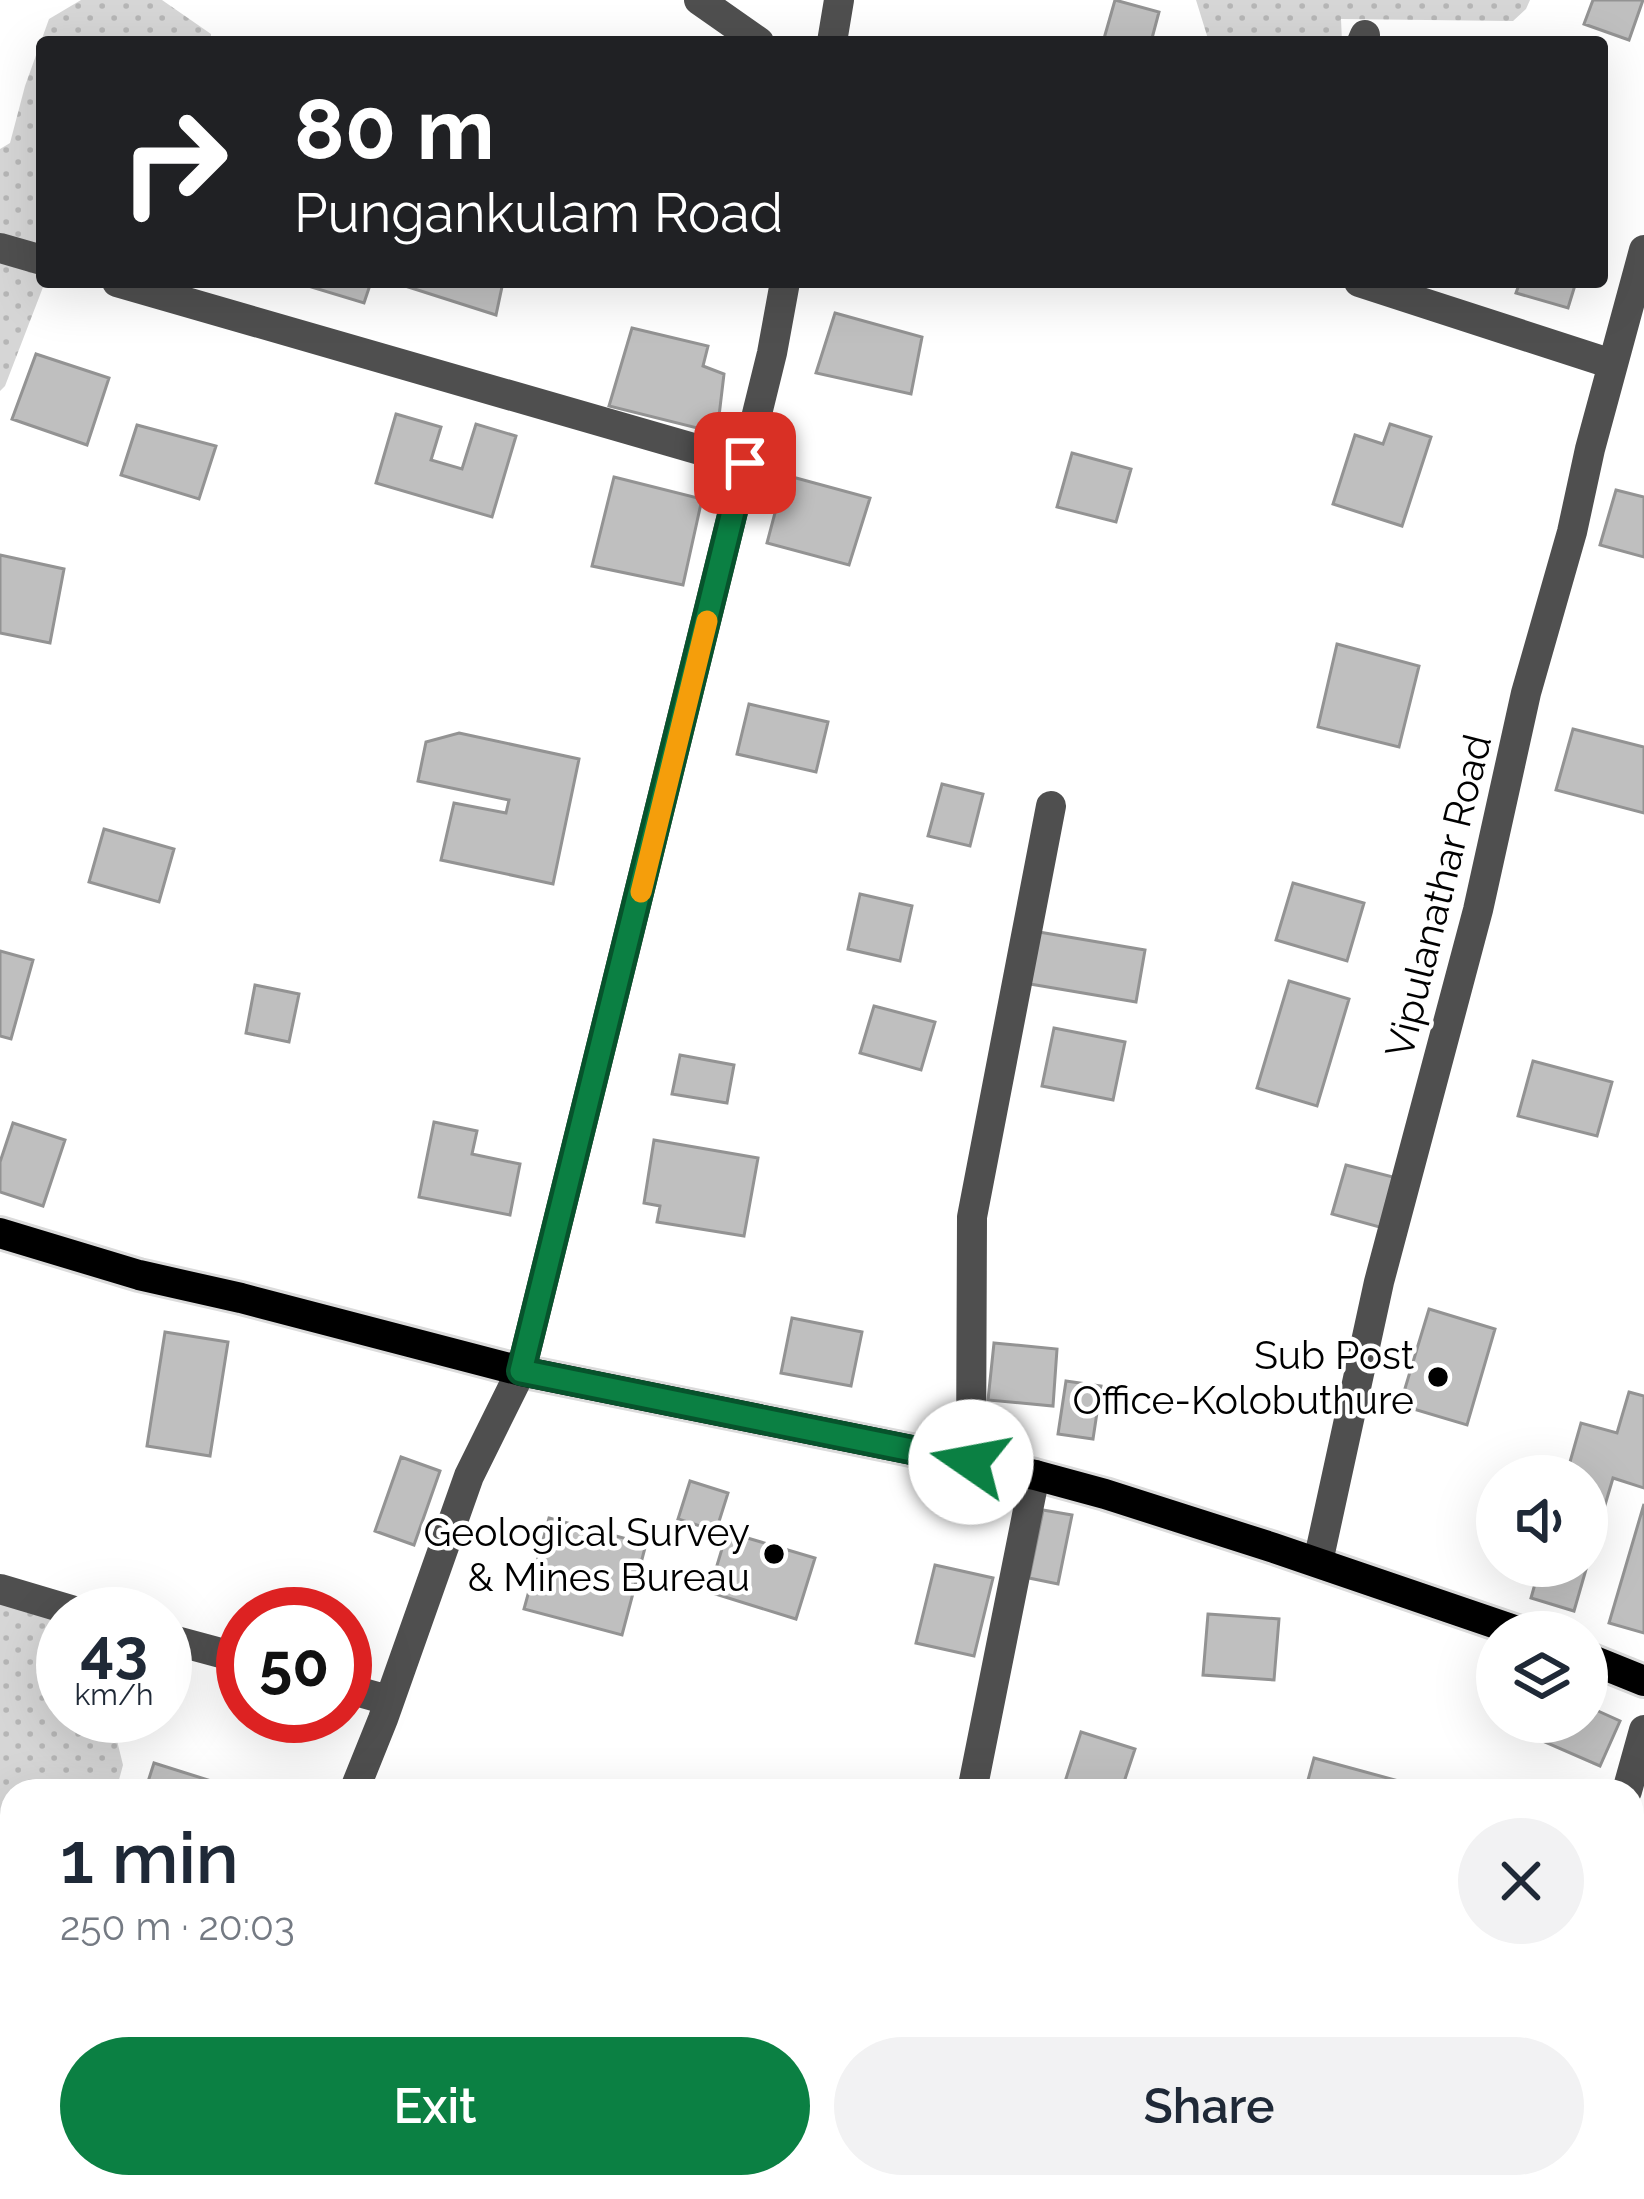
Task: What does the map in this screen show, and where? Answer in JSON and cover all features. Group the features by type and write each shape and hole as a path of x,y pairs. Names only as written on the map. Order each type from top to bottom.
{"main road":[{"path":"0,1233 149,1278 521,1371 1035,1475 1318,1562 1476,1617"},
{"path":"1608,1666 1644,1681"}],"street":[{"path":"699,0 750,36"},
{"path":"833,36 839,0"},
{"path":"0,248 36,258"},
{"name":"Vipulanathar Road","path":"1318,1562 1379,1282 1478,910 1526,693 1644,250"},
{"path":"138,288 745,463"},
{"path":"358,1779 469,1476 521,1371 772,353 784,288"},
{"path":"1378,288 1612,364"},
{"path":"971,1462 972,1217 1051,806"},
{"path":"974,1779 1035,1475"},
{"path":"0,1589 36,1600"},
{"path":"372,1696 388,1700"},
{"path":"1630,1779 1644,1730"}],"shaded area":[{"path":"81,0 162,0 211,36 43,36 49,19"},
{"path":"1196,0 1530,0 1513,21 1341,19 1342,36 1207,36"},
{"path":"36,55 36,288 43,288 0,391 0,149 10,143"},
{"path":"0,1589 36,1603 36,1743 118,1743 123,1765 119,1779 0,1779"}],"building":[{"path":"1115,0 1159,12 1153,36 1105,36"},
{"path":"1593,0 1643,0 1629,40 1584,24"},
{"path":"315,288 369,288 364,303"},
{"path":"411,288 502,288 496,315"},
{"path":"1518,288 1574,288 1568,308 1516,293"},
{"path":"835,313 922,337 911,394 816,373"},
{"path":"632,328 708,346 703,366 724,374 717,433 609,406"},
{"path":"36,354 109,378 87,445 12,419"},
{"path":"396,414 441,427 431,460 462,469 476,424 516,436 492,517 376,483"},
{"path":"1390,424 1431,437 1402,526 1333,504 1355,435 1383,444"},
{"path":"137,425 216,446 199,499 121,475"},
{"path":"1072,453 1131,469 1116,522 1057,507"},
{"path":"785,475 870,498 849,565 767,543"},
{"path":"614,477 702,499 683,585 592,566"},
{"path":"1616,490 1644,497 1644,557 1600,545"},
{"path":"0,555 64,569 50,643 0,633"},
{"path":"1337,644 1419,666 1399,747 1318,727"},
{"path":"749,704 828,722 816,772 737,754"},
{"path":"1573,729 1644,747 1644,813 1556,790"},
{"path":"459,733 579,759 553,884 441,860 454,803 506,813 509,800 418,781 426,742"},
{"path":"942,784 983,794 970,846 928,836"},
{"path":"104,829 174,849 159,902 89,882"},
{"path":"1293,883 1364,903 1347,961 1276,940"},
{"path":"860,894 912,906 900,961 848,949"},
{"path":"1039,932 1145,950 1136,1002 1030,984"},
{"path":"0,951 33,960 11,1039 0,1036"},
{"path":"1289,981 1349,999 1317,1106 1257,1088"},
{"path":"255,985 299,994 289,1042 246,1033"},
{"path":"874,1006 935,1022 921,1070 860,1053"},
{"path":"1054,1028 1125,1042 1113,1100 1042,1086"},
{"path":"680,1055 734,1065 727,1103 672,1094"},
{"path":"1533,1061 1612,1082 1597,1136 1518,1116"},
{"path":"434,1122 477,1131 472,1154 520,1164 510,1215 419,1197"},
{"path":"13,1123 65,1140 43,1206 0,1192 0,1162"},
{"path":"654,1140 758,1158 744,1236 657,1222 660,1206 644,1203"},
{"path":"1346,1165 1397,1178 1383,1228 1332,1214"},
{"path":"1429,1309 1495,1329 1467,1425 1400,1405"},
{"path":"792,1318 862,1332 851,1386 781,1373"},
{"path":"165,1332 228,1342 210,1456 147,1446"},
{"path":"994,1343 1057,1349 1053,1406 988,1400"},
{"path":"1066,1381 1101,1386 1093,1439 1058,1434"},
{"path":"1629,1392 1644,1396 1644,1488 1613,1478 1608,1495 1608,1455 1572,1455 1581,1423 1617,1433"},
{"path":"401,1457 440,1471 414,1545 375,1531"},
{"path":"690,1481 728,1493 716,1531 678,1519"},
{"path":"1644,1504 1644,1633 1609,1623"},
{"path":"1043,1510 1072,1515 1058,1584 1029,1578"},
{"path":"549,1518 646,1544 622,1635 524,1609"},
{"path":"727,1532 815,1558 796,1619 709,1592"},
{"path":"935,1565 993,1578 974,1656 916,1643"},
{"path":"1534,1587 1581,1587 1574,1611 1531,1598"},
{"path":"1208,1614 1279,1619 1274,1680 1203,1675"},
{"path":"1608,1716 1620,1721 1600,1766 1547,1743 1608,1743"},
{"path":"1081,1732 1135,1749 1125,1779 1066,1779"},
{"path":"1314,1758 1391,1779 1308,1779"},
{"path":"154,1763 205,1779 149,1779"}],"slow traffic":[{"path":"641,892 707,621"}],"place":[{"name":"Sub Post Office-Kolobuthure","path":"1438,1377"},
{"name":"Geological Survey & Mines Bureau","path":"774,1554"}],"route":[{"path":"745,463 521,1371 971,1462"}]}
